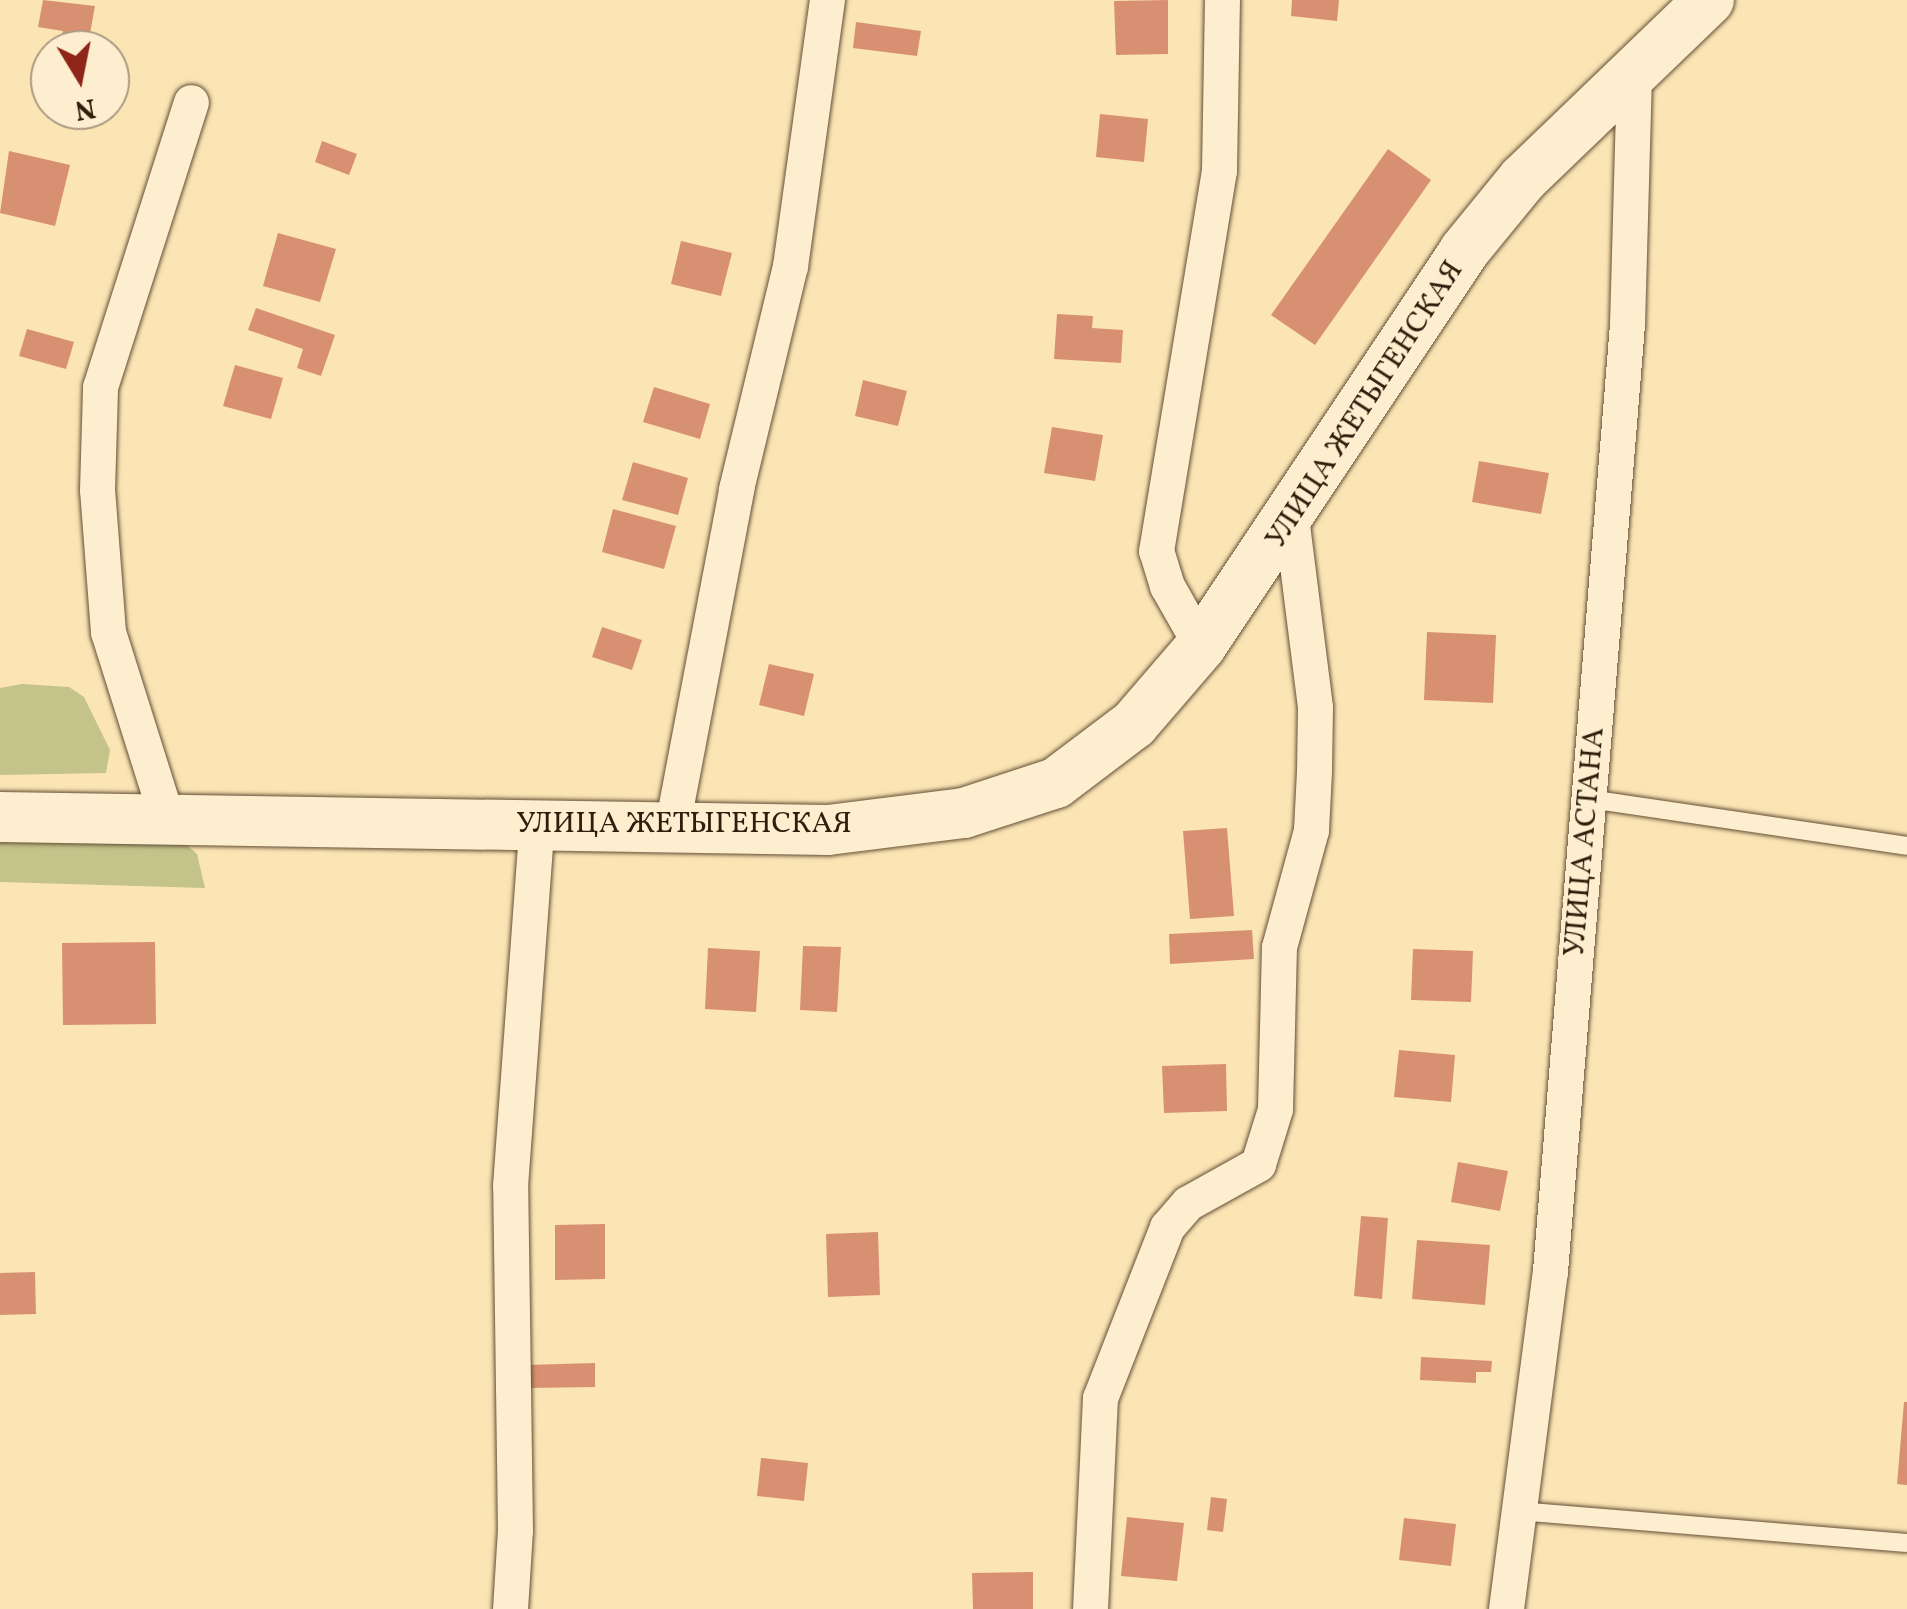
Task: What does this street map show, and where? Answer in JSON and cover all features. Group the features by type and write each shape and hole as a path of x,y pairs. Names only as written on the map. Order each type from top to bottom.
{"main road":[{"name":"УЛИЦА ЖЕТЫГЕНСКАЯ","path":"0,817 537,822 828,830 964,813 1056,783 1134,724 1201,646 1291,518 1464,251 1523,180 1709,0"}],"street":[{"path":"672,826 736,490 790,266 827,0"},
{"path":"1201,646 1167,586 1156,551 1219,170 1222,0"},
{"name":"УЛИЦА АСТАНА","path":"1506,1609 1550,1271 1627,325 1634,73"},
{"path":"167,819 108,632 97,473 100,387 191,102"},
{"path":"1090,1609 1100,1398 1167,1227 1188,1203 1258,1164 1275,1109 1279,947 1312,830 1314,770 1315,707 1291,518"},
{"path":"510,1609 515,1512 510,1204 537,822"}],"lane":[{"path":"1589,799 1907,846"},
{"path":"1518,1511 1907,1543"}],"green space":[{"path":"22,684 69,687 84,697 110,750 106,773 0,775 0,688"},
{"path":"0,839 182,841 197,854 205,888 0,882"}],"building":[{"path":"43,0 95,6 91,30 38,27"},
{"path":"1168,0 1168,54 1116,55 1114,1"},
{"path":"1292,0 1339,0 1337,21 1291,16"},
{"path":"856,22 921,31 917,56 853,48"},
{"path":"1100,114 1148,119 1144,162 1096,157"},
{"path":"322,141 357,154 349,175 315,162"},
{"path":"1388,149 1431,180 1315,345 1271,315"},
{"path":"9,151 70,165 55,226 0,213"},
{"path":"278,233 336,249 320,302 263,286"},
{"path":"681,241 732,253 721,296 671,284"},
{"path":"256,308 335,335 321,376 297,368 303,349 248,330"},
{"path":"1057,314 1093,316 1092,328 1123,330 1121,363 1054,359"},
{"path":"27,329 74,342 66,369 19,356"},
{"path":"235,365 283,378 271,419 223,406"},
{"path":"863,380 907,391 898,426 855,416"},
{"path":"654,387 710,404 700,439 643,422"},
{"path":"1052,427 1103,435 1095,481 1044,473"},
{"path":"1479,461 1549,473 1541,514 1472,502"},
{"path":"633,462 688,478 678,515 622,500"},
{"path":"613,509 676,526 664,569 602,552"},
{"path":"602,627 642,640 632,670 592,657"},
{"path":"1427,632 1496,635 1493,703 1424,700"},
{"path":"769,664 814,674 804,716 759,705"},
{"path":"1227,828 1234,916 1190,919 1183,831"},
{"path":"1252,930 1254,959 1170,964 1169,934"},
{"path":"155,942 156,1024 63,1025 62,943"},
{"path":"803,946 841,947 837,1012 800,1010"},
{"path":"708,948 760,951 756,1012 705,1009"},
{"path":"1413,949 1473,951 1471,1002 1411,1000"},
{"path":"1399,1050 1455,1055 1451,1102 1394,1097"},
{"path":"1226,1064 1227,1111 1164,1113 1162,1066"},
{"path":"1458,1162 1508,1171 1500,1211 1451,1202"},
{"path":"1361,1216 1388,1218 1382,1299 1354,1296"},
{"path":"605,1224 605,1279 555,1280 555,1225"},
{"path":"878,1232 880,1295 828,1297 826,1234"},
{"path":"1417,1240 1490,1245 1485,1305 1412,1299"},
{"path":"35,1272 36,1314 0,1315 0,1273"},
{"path":"1421,1357 1492,1361 1491,1372 1476,1372 1476,1383 1420,1380"},
{"path":"595,1363 595,1387 527,1388 526,1365"},
{"path":"1907,1402 1907,1485 1897,1484"},
{"path":"761,1458 808,1463 804,1501 757,1496"},
{"path":"1211,1497 1227,1499 1223,1532 1207,1530"},
{"path":"1127,1517 1184,1523 1177,1581 1121,1576"},
{"path":"1404,1518 1456,1524 1451,1566 1399,1560"},
{"path":"1033,1572 1033,1609 973,1609 972,1573"}]}
